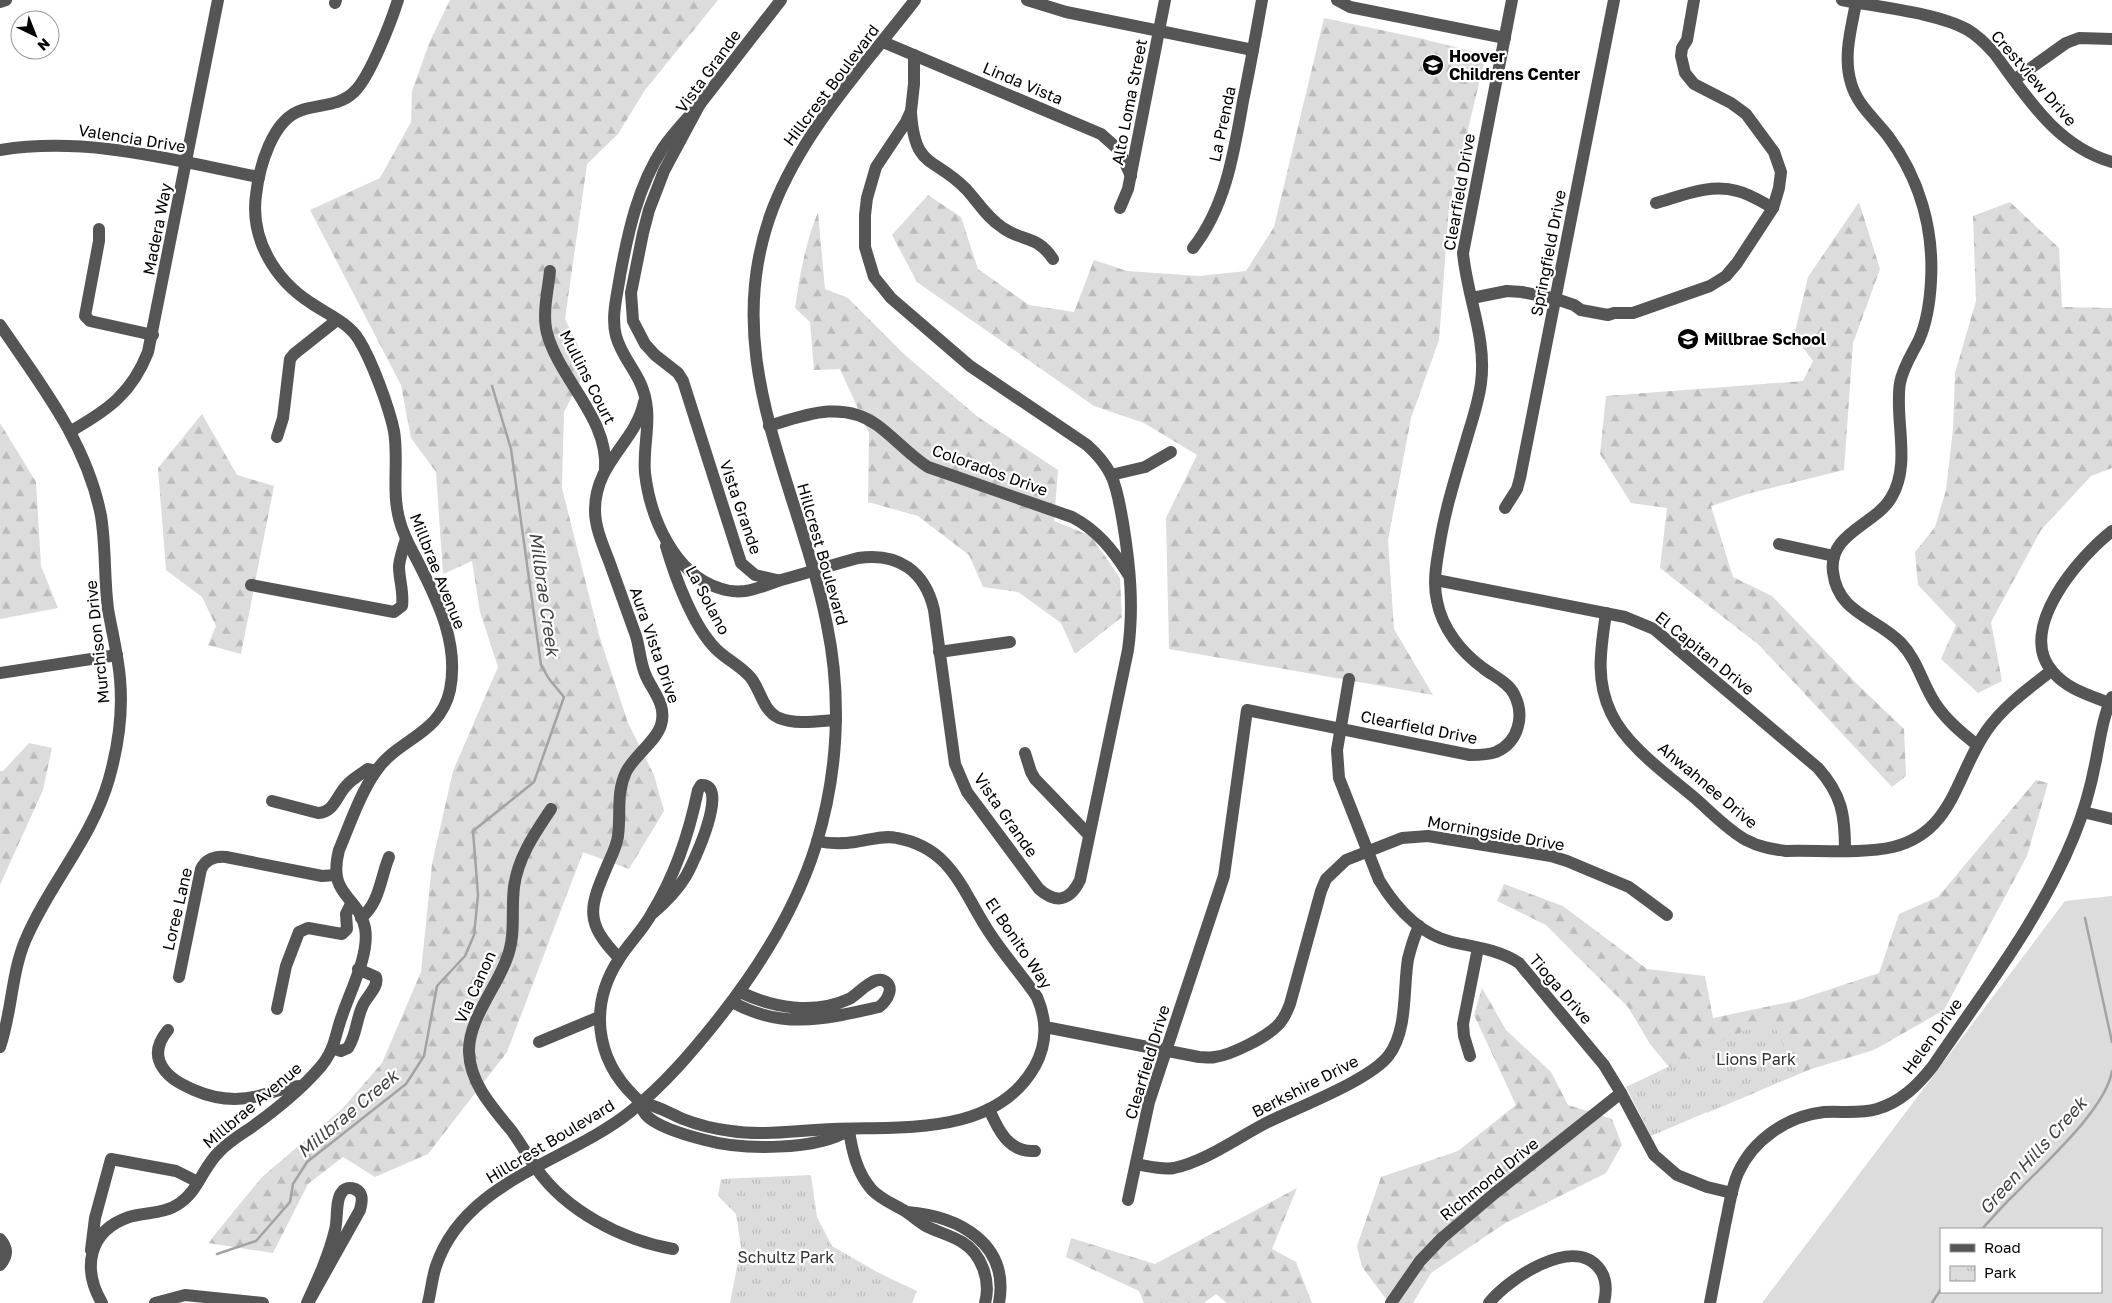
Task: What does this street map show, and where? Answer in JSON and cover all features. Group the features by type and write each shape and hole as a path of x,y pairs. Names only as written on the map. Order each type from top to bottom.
{"street":[{"path":"0,2 6,0"},
{"name":"Madera Way","path":"71,431 94,418 121,396 133,382 142,367 153,334 218,0"},
{"name":"Millbrae Avenue","path":"90,1263 93,1250 107,1230 129,1217 166,1210 180,1203 190,1194 218,1152 302,1086 325,1062 332,1048 358,969 365,940 361,918 338,884 336,863 339,850 376,771 386,760 429,728 446,705 452,673 452,655 444,618 406,539 396,508 394,431 373,370 358,338 337,320 295,291 277,271 262,247 255,212 259,177 269,146 278,130 292,114 343,100 353,93 366,75 398,0"},
{"name":"Vista Grande","path":"781,0 700,104 664,171 649,210 631,293 632,315 638,333 645,344 655,355 678,373 683,381 741,563 755,575 780,581 858,558 871,556 896,560 907,566 920,579 930,596 952,748 961,778 976,804 1038,890 1056,899 1066,897 1075,890 1080,880 1128,650 1131,630 1130,577 1119,500 1111,475 1096,454 1077,436 970,366 891,298 874,277 865,247 867,198 876,167 911,111 914,55"},
{"name":"Hillcrest Boulevard","path":"428,1303 437,1265 454,1231 466,1215 495,1191 594,1137 641,1103 674,1072 740,992 785,920 798,892 817,841 831,781 836,720 833,657 824,608 770,426 755,363 753,332 757,270 767,225 785,180 799,153 818,125 915,0"},
{"path":"1027,0 1066,12 1253,50"},
{"name":"Alto Loma Street","path":"1120,208 1131,176 1165,0"},
{"name":"La Prenda","path":"1193,248 1205,231 1224,188 1236,143 1262,0"},
{"path":"1337,0 1350,7 1504,38"},
{"name":"Clearfield Drive","path":"1128,1200 1149,1102 1224,876 1247,710 1483,755 1507,746 1515,735 1520,723 1519,708 1514,694 1505,683 1469,656 1457,642 1440,613 1436,599 1437,558 1445,519 1481,385 1483,350 1464,267 1463,253 1512,0"},
{"name":"Springfield Drive","path":"1505,508 1517,489 1520,478 1614,0"},
{"path":"1472,298 1507,291 1556,299 1574,305 1581,310 1608,315 1614,313 1633,313 1710,286 1726,276 1737,263 1773,208 1779,188 1781,172 1774,152 1746,114 1731,103 1694,84 1685,73 1681,56 1680,38 1687,0"},
{"path":"1682,48 1687,40 1694,0"},
{"name":"Crestview Drive","path":"1842,0 1936,18 1968,30 1983,41 2055,130 2082,150 2112,162"},
{"path":"1856,3 1847,56 1851,84 1862,105 1899,151 1916,184 1929,233 1931,283 1924,324 1904,368 1900,384 1900,466 1898,481 1892,496 1883,509 1848,534 1840,544 1834,556 1832,570 1836,586 1843,600 1852,610 1878,624 1900,642 1911,655 1935,703 1956,727 1977,745"},
{"path":"2014,80 2066,43 2079,38 2112,39"},
{"name":"Linda Vista","path":"883,42 1101,134 1119,150 1131,176"},
{"path":"700,104 663,148 653,166 636,207 625,248 614,309 614,323 620,347 636,373 645,394 647,410 645,474 653,509 663,534 688,569 708,584 732,591 744,591 780,581"},
{"path":"911,111 914,137 924,157 966,189 994,222 1014,234 1036,241 1043,246 1053,260"},
{"name":"Valencia Drive","path":"0,150 42,145 90,145 259,177"},
{"path":"1656,203 1716,188 1737,190 1773,208"},
{"path":"100,229 100,241 85,316 87,319 153,334"},
{"name":"Mullins Court","path":"550,271 545,318 547,332 565,371 601,437 605,470"},
{"path":"277,437 285,404 290,358 337,320"},
{"name":"Murchison Drive","path":"0,325 58,408 71,431 89,473 100,514 106,556 107,601 117,655 120,704 115,754 109,778 92,825 34,922 6,986 0,1047"},
{"name":"Mullins Court","path":"605,470 640,415 645,394"},
{"name":"Colorados Drive","path":"770,426 825,411 839,410 865,417 877,424 915,459 928,467 1084,523 1102,539 1130,577"},
{"path":"1111,475 1145,467 1171,452"},
{"name":"Aura Vista Drive","path":"605,470 596,496 597,526 636,637 646,676 657,695 663,714 661,726 625,774 618,803 618,837 594,900 592,914 594,926 606,944 619,958"},
{"path":"2111,700 2071,687 2051,671 2044,656 2041,641 2042,625 2048,611 2076,568 2100,540 2112,531"},
{"name":"La Solano","path":"663,534 674,576 706,637 724,656 748,674 756,684 765,706 779,718 788,721 836,720"},
{"path":"251,585 394,612 402,606 403,595 399,567 401,552 406,539"},
{"path":"1779,544 1834,556"},
{"name":"El Capitan Drive","path":"1436,580 1606,613 1641,622 1654,629 1818,768 1835,791 1842,807 1845,823 1845,850"},
{"name":"Ahwahnee Drive","path":"1606,613 1600,654 1601,684 1611,713 1625,736 1745,840 1757,845 1786,851 1878,850 1908,842 1924,832 1946,810 1977,745 2000,714 2051,671"},
{"path":"939,652 1010,642"},
{"path":"0,673 117,655"},
{"name":"Tioga Drive","path":"1349,679 1337,750 1339,778 1379,880 1397,907 1419,926 1449,941 1508,956 1519,963 1595,1053 1621,1093 1646,1143 1663,1165 1691,1182 1732,1193"},
{"name":"Helen Drive","path":"1710,1303 1732,1193 1738,1174 1746,1159 1771,1132 1788,1122 1824,1112 1877,1109 1908,1093 1921,1081 2034,916 2055,880 2083,812 2111,700"},
{"path":"1024,753 1035,779 1089,835"},
{"path":"272,801 318,813 325,812 331,808 345,787 352,781 368,769 376,771"},
{"path":"641,1103 623,1084 607,1058 601,1037 599,1017 605,986 619,958 652,914 674,892 695,859 709,820 712,802 713,792 706,785 701,785 698,790 693,818 682,853 652,914"},
{"name":"Via Canon","path":"551,809 531,840 518,869 514,887 512,940 508,957 469,1040 474,1078 488,1102 523,1146 536,1168 572,1204 630,1238 673,1249"},
{"path":"2083,812 2112,819"},
{"name":"Morningside Drive","path":"1045,1027 1214,1057 1228,1053 1268,1033 1285,1016 1290,1004 1326,879 1346,860 1402,838 1428,836 1551,856 1629,886 1666,915"},
{"name":"El Bonito Way","path":"641,1103 656,1106 698,1124 732,1132 849,1130 935,1124 971,1117 989,1109 1004,1100 1029,1075 1038,1060 1045,1027 1043,1010 1037,997 998,945 960,881 944,861 924,847 895,838 838,844 817,841"},
{"name":"Loree Lane","path":"179,977 201,869 204,863 211,859 226,857 322,876 336,875"},
{"path":"361,918 376,901 383,872 389,857"},
{"path":"277,1009 286,966 299,932 308,928 342,934 347,929 346,914 351,904"},
{"name":"Berkshire Drive","path":"1136,1164 1171,1168 1199,1159 1379,1066 1389,1055 1396,1043 1400,1028 1408,960 1419,926"},
{"path":"1470,1056 1462,1024 1478,948"},
{"path":"332,1048 341,1051 348,1048 356,1030 362,1007 376,986 376,977 358,969"},
{"path":"732,1002 769,1017 812,1021 879,1007 889,997 890,989 882,980 876,980 847,999 826,1006 798,1008 762,1002 740,992"},
{"path":"539,1042 599,1017"},
{"path":"168,1030 160,1040 158,1048 161,1065 167,1074 176,1081 206,1095 234,1100 302,1086"},
{"name":"Richmond Drive","path":"1391,1303 1420,1261 1437,1243 1495,1193 1621,1093"},
{"path":"989,1109 998,1128 1012,1144 1019,1150 1035,1150"},
{"path":"849,1130 852,1150 864,1179 882,1198 907,1212 929,1228 953,1237 970,1249 977,1257 987,1285 985,1303"},
{"path":"102,1303 91,1278 90,1263 95,1218 111,1160 176,1171 198,1182"},
{"path":"348,1188 355,1189 361,1194 360,1210 308,1303 333,1238 342,1192 348,1188"},
{"path":"907,1212 933,1215 964,1228 980,1239 994,1260 998,1272 999,1302 1013,1303"},
{"path":"0,1239 6,1250 3,1260"},
{"path":"1489,1303 1520,1276 1560,1257 1573,1255 1584,1256 1593,1261 1599,1268 1604,1276 1606,1286 1604,1303"},
{"path":"154,1303 185,1295 263,1303"}],"green space":[{"path":"450,0 718,0 645,90 618,134 587,164 565,319 588,366 564,412 562,488 599,635 628,723 654,775 664,811 629,869 583,852 507,1052 428,1154 375,1177 343,1157 308,1184 273,1253 208,1243 262,1177 342,1109 382,1063 421,972 432,864 453,771 498,667 480,612 472,561 443,574 436,472 411,438 401,385 310,210 380,178 411,122 412,91 430,41"},
{"path":"1324,18 1419,38 1486,55 1449,207 1439,340 1411,418 1388,540 1394,629 1433,695 1169,649 1166,518 1197,455 1144,423 1094,406 917,282 892,235 928,195 961,217 978,269 1029,305 1074,312 1094,260 1127,271 1199,276 1246,271 1274,227"},
{"path":"1859,202 1880,269 1853,343 1844,470 1751,493 1711,506 1733,577 1772,596 1858,685 1904,729 1906,776 1892,787 1759,645 1660,568 1667,508 1631,503 1600,454 1606,396 1803,381 1813,361 1794,336 1808,277"},
{"path":"2010,202 2059,248 2062,307 2112,308 2112,468 2091,476 2041,530 1991,622 2002,681 1978,693 1941,659 1956,625 1918,585 1915,552 1935,527 1946,490 1953,429 1955,373 1976,301 1973,216"},
{"path":"818,212 825,289 848,298 905,355 978,417 1058,470 1054,521 1091,536 1120,578 1122,617 1075,654 1061,623 1018,592 983,587 969,555 918,516 868,502 869,433 840,369 814,370 810,322 795,308 806,247"},
{"path":"202,414 237,475 274,486 241,654 208,645 216,626 202,597 166,570 158,468"},
{"path":"0,423 36,482 41,566 58,608 0,619"},
{"path":"29,743 52,748 43,790 0,885 0,771 3,771"},
{"path":"2036,780 2048,783 2027,856 1944,1010 1874,1050 1811,1069 1707,1113 1650,1044 1628,1007 1546,925 1497,901 1504,884 1563,906 1647,969 1705,976 1713,1018 1795,1001 1879,973 1899,914 1938,897"},
{"path":"2112,896 2112,1303 1762,1303 2065,901"},
{"path":"1482,988 1506,1030 1551,1072 1568,1105 1612,1119 1622,1145 1606,1173 1504,1224 1431,1273 1413,1303 1389,1303 1362,1267 1357,1246 1381,1177 1458,1151 1516,1105 1474,1015"},
{"name":"Lions Park","path":"1771,1018 1796,1074 1651,1136 1626,1087"},
{"name":"Schultz Park","path":"811,1175 817,1217 832,1246 877,1272 917,1291 912,1303 730,1303 741,1247 736,1214 718,1196 721,1179"},
{"path":"1297,1188 1272,1249 1296,1262 1312,1303 1227,1303 1216,1294 1204,1303 1144,1303 1139,1291 1066,1257 1071,1238 1155,1264"}],"waterway":[{"name":"Millbrae Creek","path":"217,1254 256,1241 290,1202 293,1184 307,1162 406,1084 424,1056 437,986 465,956 474,935 478,895 473,831 534,782 564,697 549,679 541,665 511,449 492,386"},
{"name":"Green Hills Creek","path":"2085,918 2112,1042"},
{"name":"Green Hills Creek","path":"1983,1228 2057,1152 2086,1119 2107,1086 2112,1071"},
{"name":"Green Hills Creek","path":"1932,1303 1940,1291"}],"place":[{"name":"Hoover Childrens Center","path":"1433,65"},
{"name":"Millbrae School","path":"1688,339"}]}
